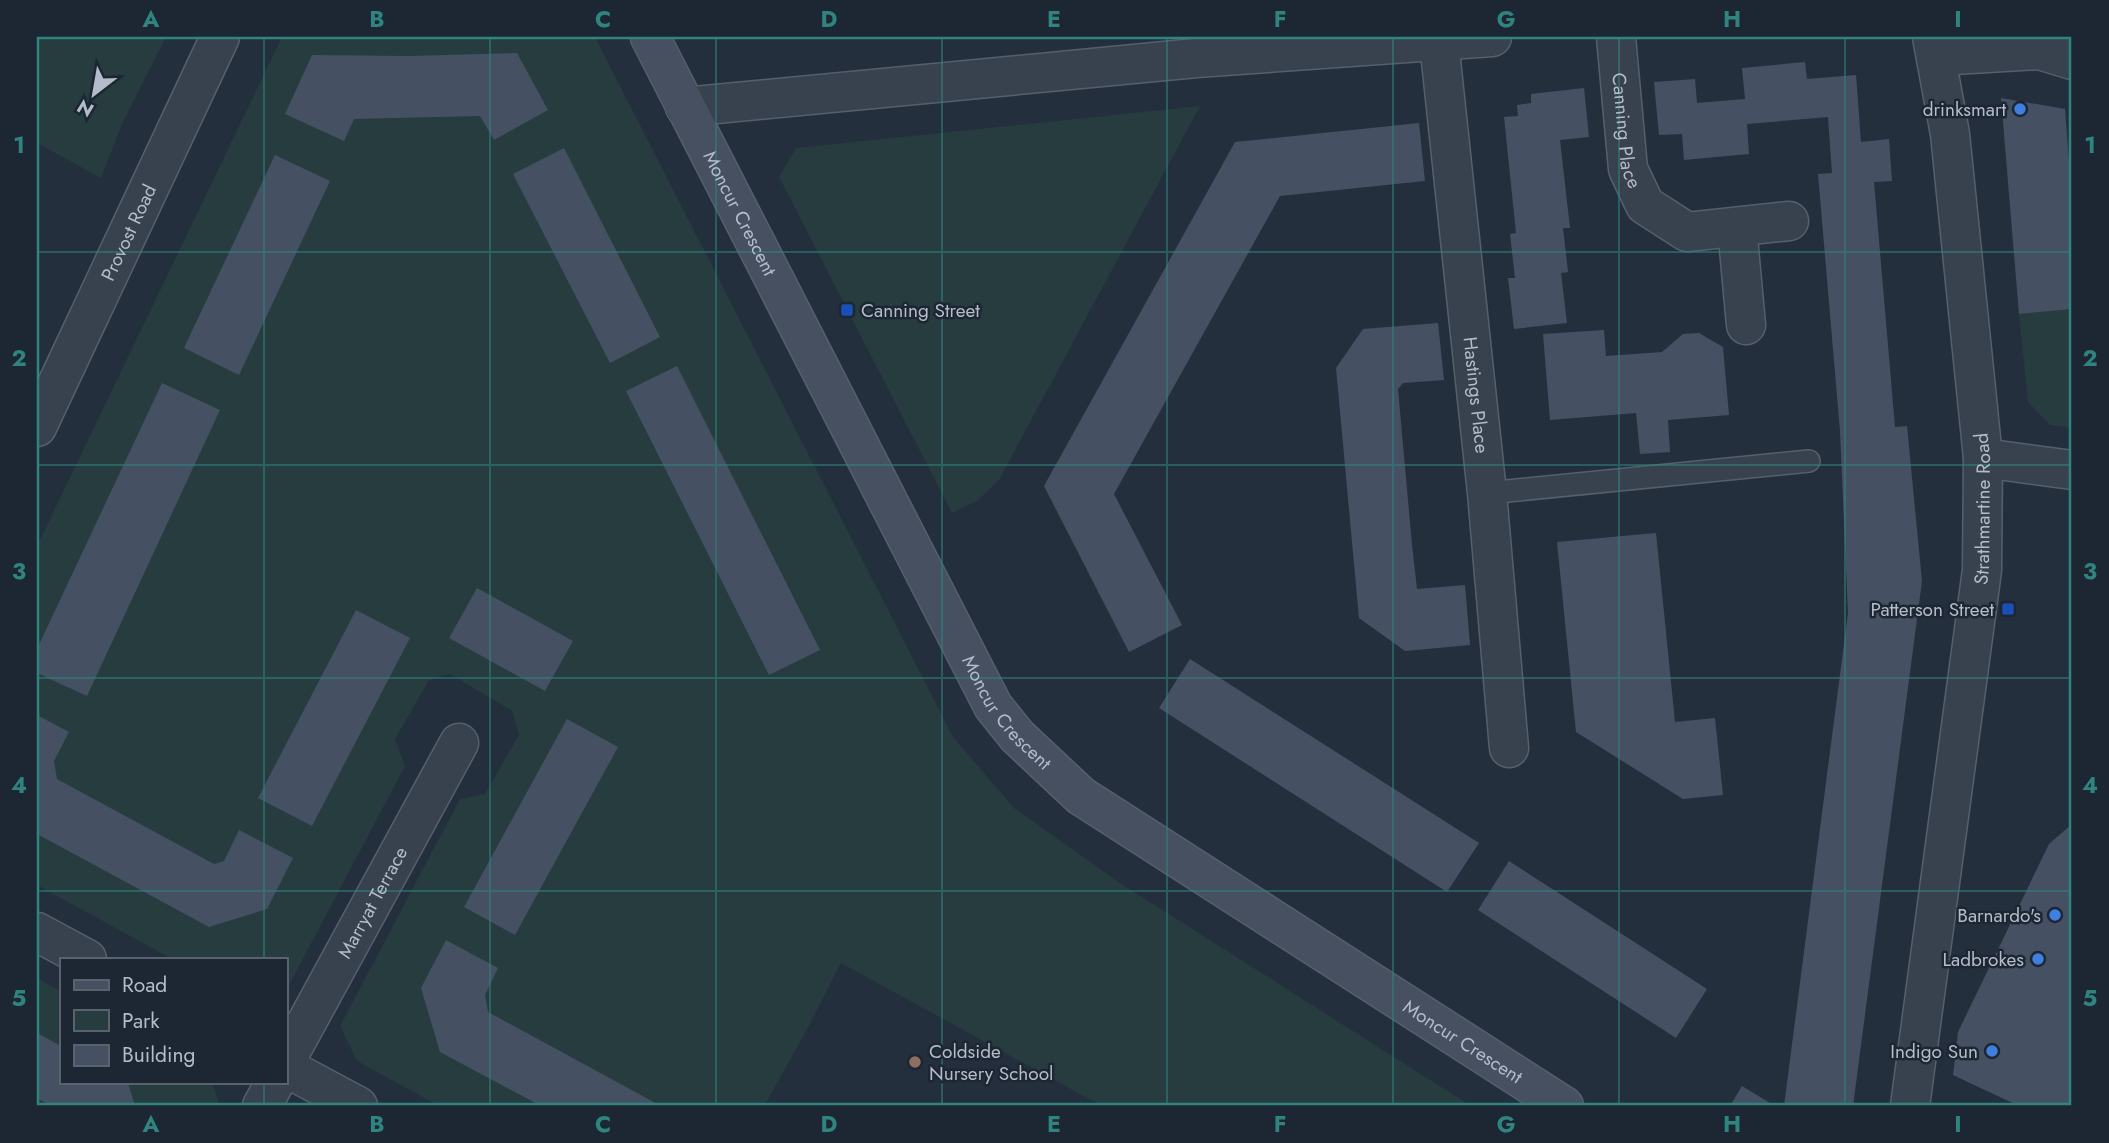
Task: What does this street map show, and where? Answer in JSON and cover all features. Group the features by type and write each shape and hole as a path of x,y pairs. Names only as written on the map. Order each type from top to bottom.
{"main road":[{"name":"Moncur Crescent","path":"650,37 986,694 1017,736 1082,796 1564,1106"}],"street":[{"name":"Provost Road","path":"37,427 220,37"},
{"path":"685,107 1196,58 1492,37"},
{"name":"Canning Place","path":"1616,37 1628,169 1645,205 1687,232 1789,221"},
{"name":"Hastings Place","path":"1438,42 1487,493 1509,748"},
{"path":"1934,46 2039,50 2072,60"},
{"name":"Strathmartine Road","path":"1910,1106 1982,570 1983,458 1950,134 1934,46"},
{"path":"1737,227 1746,325"},
{"path":"1983,458 2072,470"},
{"name":"Marryat Terrace","path":"287,1060 459,743"},
{"path":"37,932 85,958"},
{"path":"287,1065 358,1106"},
{"path":"262,1106 274,1084"}],"lane":[{"path":"1487,493 1809,461"}],"green space":[{"path":"37,37 166,37 122,124 101,178 37,143"},
{"path":"282,37 595,37 953,737 1014,808 1123,885 1471,1106 1102,1106 841,963 764,1106 439,1106 357,1061 340,1026 460,799 485,794 519,735 512,711 450,674 429,680 395,739 405,766 288,987 287,958 170,958 37,885 37,546"},
{"path":"1200,106 999,480 977,501 952,513 779,177 796,148"},
{"path":"2072,309 2072,428 2050,425 2028,402 2019,314"},
{"path":"37,978 60,991 60,1084 213,1084 220,1106 37,1106"}],"building":[{"path":"517,53 548,110 494,140 480,116 354,119 344,141 285,114 312,55"},
{"path":"1805,62 1807,79 1856,75 1861,142 1889,139 1892,181 1874,182 1895,427 1907,426 1922,581 1853,1106 1784,1106 1848,613 1840,431 1818,174 1832,173 1828,117 1747,124 1749,154 1684,160 1682,134 1659,135 1654,82 1695,79 1697,103 1745,99 1742,68"},
{"path":"1584,88 1589,137 1560,140 1570,228 1563,228 1568,272 1561,273 1567,323 1514,329 1508,278 1515,278 1510,234 1516,233 1504,117 1518,116 1517,105 1531,103 1531,94"},
{"path":"2001,98 2065,109 2072,202 2072,309 2019,314"},
{"path":"1419,123 1425,181 1280,196 1114,494 1182,625 1129,652 1044,486 1235,142"},
{"path":"564,148 660,337 610,363 513,174"},
{"path":"275,155 330,181 239,375 184,348"},
{"path":"1438,323 1444,380 1403,383 1398,389 1412,545 1417,589 1465,585 1470,645 1405,651 1359,618 1336,368 1363,329"},
{"path":"1604,330 1606,356 1662,352 1683,334 1699,333 1723,347 1729,415 1668,420 1670,452 1640,454 1636,413 1550,420 1543,334"},
{"path":"677,366 820,650 769,675 626,391"},
{"path":"162,383 220,410 87,696 37,673 37,649"},
{"path":"1656,533 1675,722 1715,718 1723,795 1683,799 1576,732 1557,542"},
{"path":"477,588 573,641 545,691 449,638"},
{"path":"356,610 410,638 312,826 258,798"},
{"path":"1190,659 1479,843 1447,892 1159,708"},
{"path":"37,715 69,732 54,761 57,779 214,864 224,861 239,830 293,858 267,909 209,927 37,834"},
{"path":"567,719 618,747 515,935 464,907"},
{"path":"2072,824 2072,1106 2019,1106 1953,1075 1958,1032 2049,844"},
{"path":"1509,861 1707,989 1676,1038 1478,910"},
{"path":"446,940 498,968 485,995 488,1012 661,1106 541,1106 440,1052 421,988"},
{"path":"37,1033 60,1045 60,1084 128,1084 135,1106 51,1106 37,1098"},
{"path":"1742,1086 1775,1106 1730,1106"}],"place":[{"name":"drinksmart","path":"2020,109"},
{"name":"Canning Street","path":"847,310"},
{"name":"Patterson Street","path":"2008,609"},
{"name":"Barnardo's","path":"2055,915"},
{"name":"Ladbrokes","path":"2038,959"},
{"name":"Indigo Sun","path":"1992,1051"},
{"name":"Coldside Nursery School","path":"915,1062"}]}
